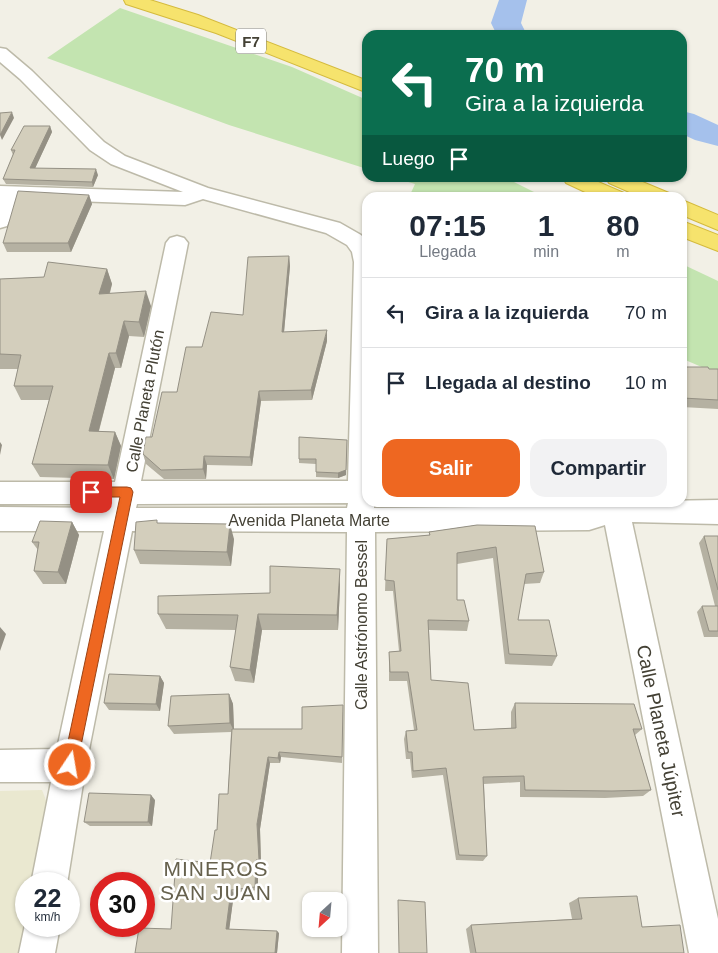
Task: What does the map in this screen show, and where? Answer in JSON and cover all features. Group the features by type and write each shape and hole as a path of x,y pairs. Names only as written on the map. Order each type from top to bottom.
{"highway":[{"name":"F7","path":"132,0 171,11 239,36 362,86"},
{"name":"F7","path":"174,0 262,31 362,71"},
{"path":"582,182 604,192"},
{"path":"625,182 648,192"},
{"path":"687,209 718,223"},
{"path":"687,230 718,244"}],"street":[{"path":"0,53 26,75 97,146 118,160 201,192"},
{"path":"0,221 6,192 185,198 201,192"},
{"name":"Calle Astrónomo Bessel","path":"201,192 333,228 354,240 362,251"},
{"name":"Calle Planeta Plutón","path":"51,872 70,765 122,519 177,243"},
{"name":"Avenida Planeta Marte","path":"0,493 362,492"},
{"name":"Calle Astrónomo Bessel","path":"360,953 362,507"},
{"name":"Avenida Planeta Marte","path":"0,519 361,520 589,518 607,507"},
{"name":"Calle Planeta Júpiter","path":"609,507 707,953"},
{"name":"Avenida Planeta Marte","path":"672,507 718,512"},
{"path":"0,766 70,765"},
{"path":"37,953 40,937"}],"shaded area":[{"path":"42,790 51,813 39,872 15,872 15,937 25,937 23,953 0,953 0,791"}],"green space":[{"path":"120,8 292,67 362,98 362,167 229,125 47,58"},
{"path":"408,182 514,182 534,192 411,192 415,184"},
{"path":"687,266 718,281 718,374 687,361"}],"building":[{"path":"12,112 0,135 0,113"},
{"path":"24,126 50,126 30,168 96,169 92,182 3,179 15,150 11,150"},
{"path":"18,191 89,195 68,243 3,243"},
{"path":"289,256 282,332 327,330 311,390 259,391 250,457 204,456 203,469 161,470 143,454 146,437 152,437 162,392 177,392 186,347 202,347 211,312 243,315 248,257"},
{"path":"48,262 107,269 99,294 146,291 139,322 124,321 116,353 109,353 89,431 115,432 108,465 32,464 53,386 14,386 21,355 0,354 0,279 44,277"},
{"path":"687,367 718,369 718,400 687,398"},
{"path":"299,437 347,440 346,470 338,473 316,472 316,459 299,459"},
{"path":"157,520 157,523 230,524 227,552 134,550 136,522"},
{"path":"40,521 72,522 58,572 34,571 39,542 32,542"},
{"path":"477,525 535,526 544,572 526,574 518,620 549,620 557,656 509,654 496,547 457,553 457,600 464,600 469,621 428,620 431,680 468,683 474,730 516,728 515,703 634,704 642,729 633,729 651,790 525,790 524,776 483,777 487,856 459,855 446,768 413,771 412,752 408,752 406,731 417,730 408,672 390,672 389,652 401,651 394,581 385,580 387,539 430,535 429,532"},
{"path":"704,536 718,536 718,590"},
{"path":"270,566 340,569 337,615 258,614 250,670 230,667 238,615 158,614 158,596 270,593"},
{"path":"702,606 718,606 718,631 709,631"},
{"path":"109,674 160,676 156,704 104,703"},
{"path":"229,694 230,723 168,726 171,696"},
{"path":"343,705 342,757 279,752 278,758 268,757 257,824 259,860 256,860 255,887 231,890 226,929 277,931 275,953 135,953 138,937 155,937 155,928 171,929 176,859 210,863 215,830 217,830 219,794 228,794 232,729 302,729 302,707"},
{"path":"89,793 151,795 148,822 84,822"},
{"path":"637,896 642,927 680,925 684,953 476,953 471,925 582,919 578,898"},
{"path":"398,900 425,902 427,953 399,953"}],"waterway":[{"path":"510,30 506,23 513,0"},
{"path":"687,123 718,136"}],"district":[{"name":"MINEROS SAN JUAN","path":"216,880"}],"route":[{"path":"70,765 127,492 91,492"}]}
